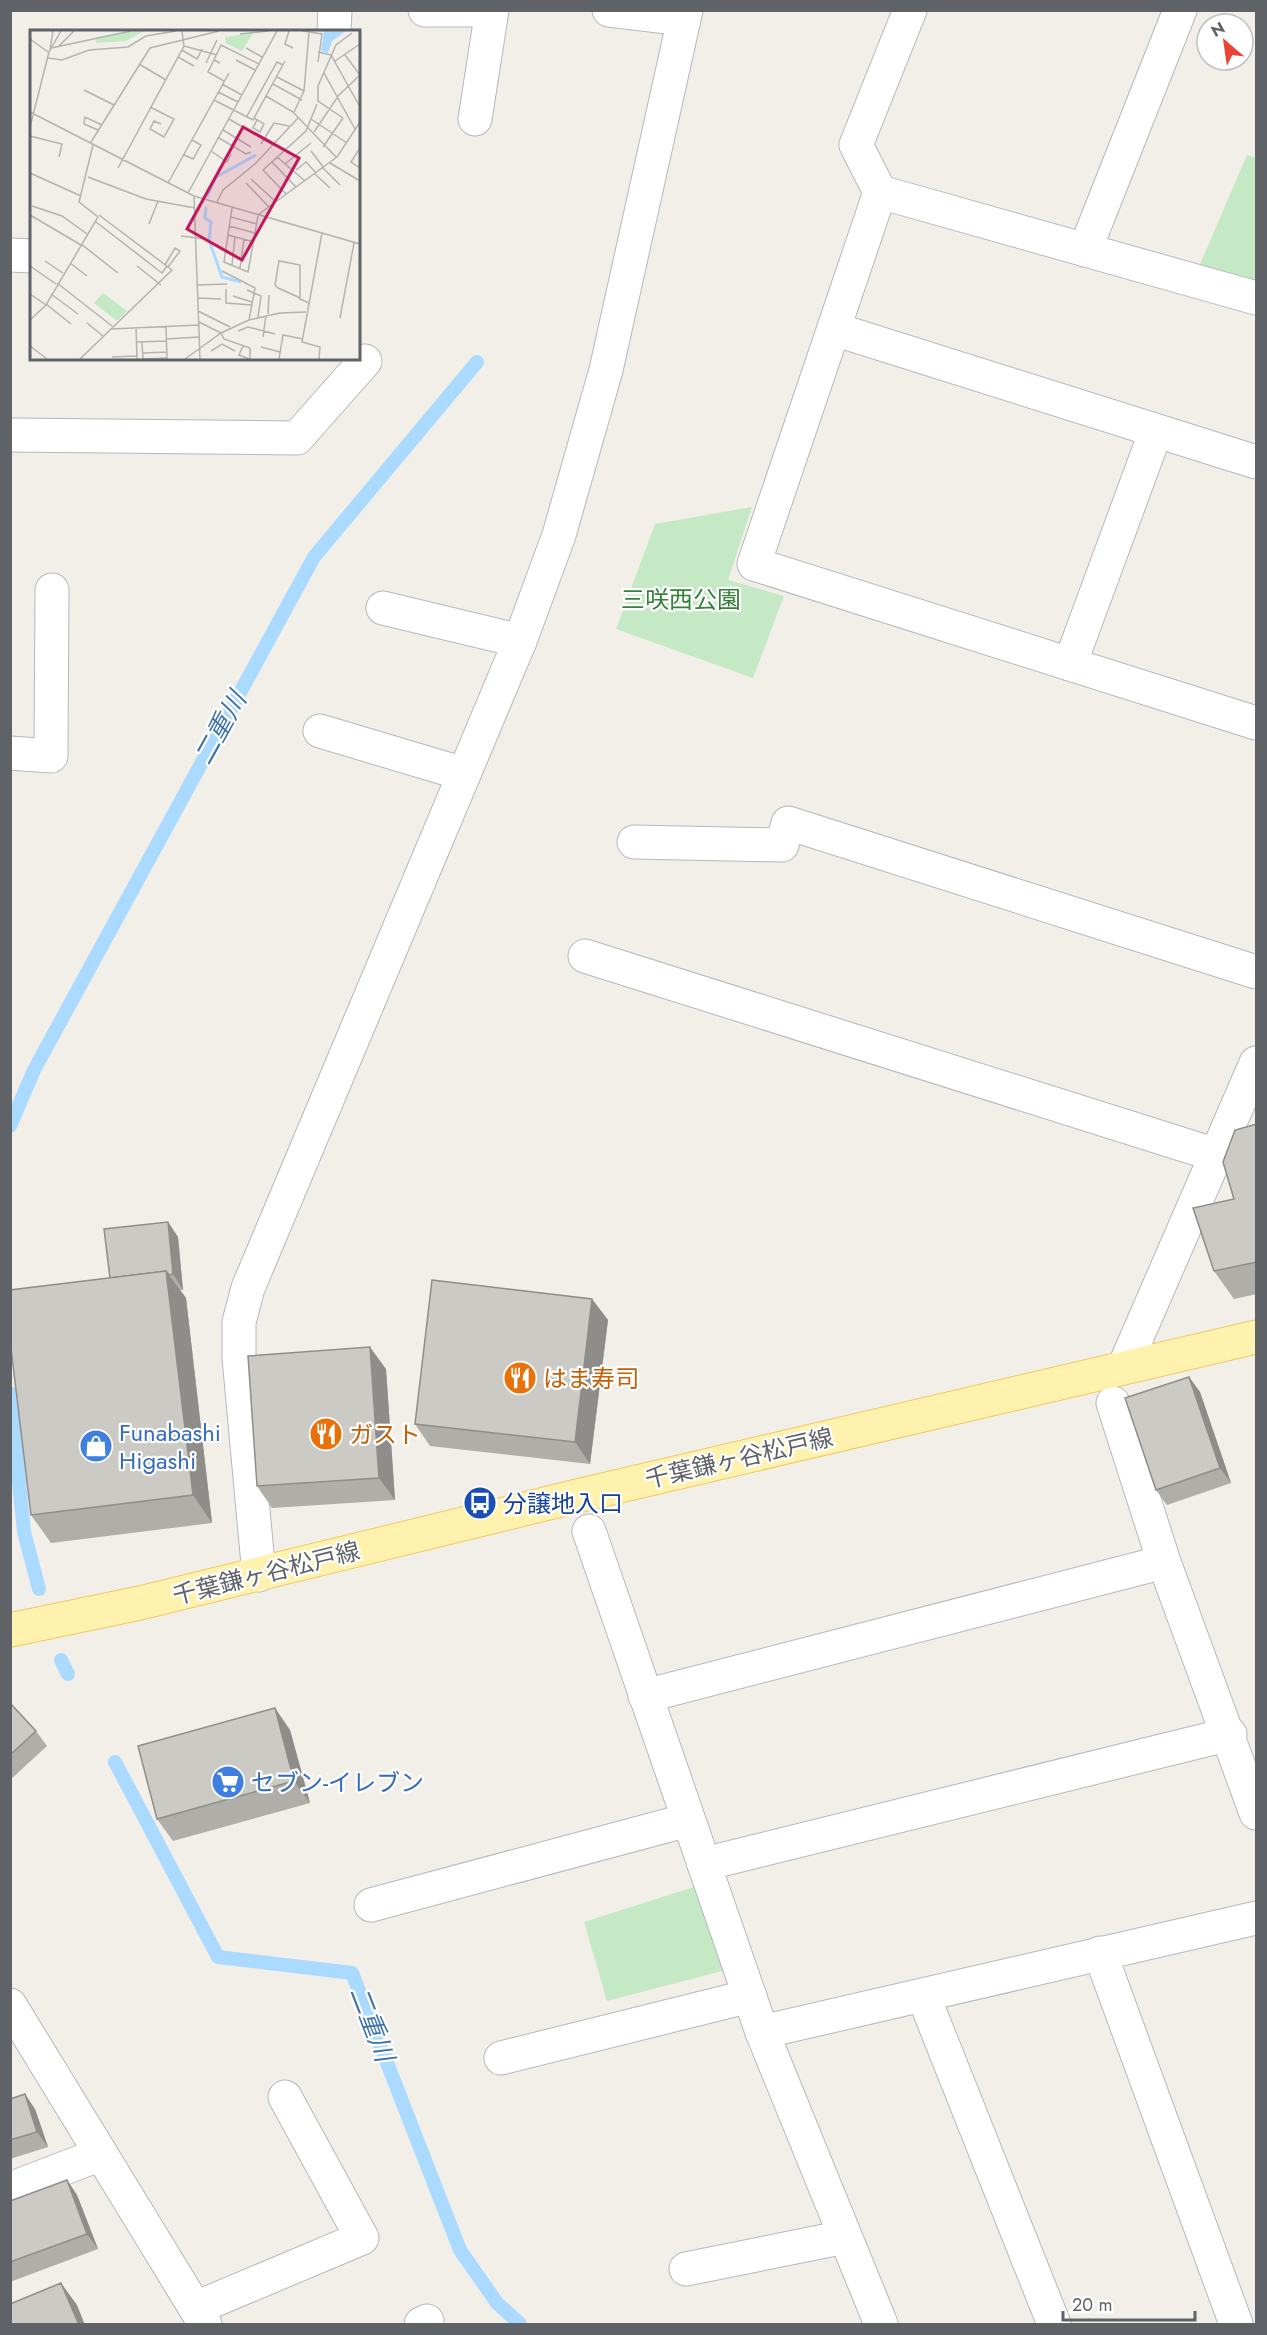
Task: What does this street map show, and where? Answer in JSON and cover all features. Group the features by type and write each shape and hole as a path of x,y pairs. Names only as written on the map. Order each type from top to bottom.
{"main road":[{"name":"千葉鎌ヶ谷松戸線","path":"36,1625 259,1575 1257,1337"}],"street":[{"path":"334,30 335,10"},
{"path":"425,10 480,10"},
{"path":"475,119 492,10"},
{"path":"259,1575 239,1358 239,1322 248,1288 520,641 558,535 606,370 685,15 609,10"},
{"path":"910,10 856,145 880,192 754,564 1257,723"},
{"path":"1085,250 1180,10"},
{"path":"880,192 1257,298"},
{"path":"10,255 30,256"},
{"path":"834,329 1257,462"},
{"path":"10,435 297,438 365,361"},
{"path":"1070,664 1156,431"},
{"path":"10,753 51,756 52,590"},
{"path":"383,608 520,641"},
{"path":"320,731 464,774"},
{"path":"634,842 782,845 788,823 1257,972"},
{"path":"585,956 1216,1155"},
{"path":"1124,1367 1257,1063"},
{"path":"1113,1403 1164,1562 1230,1734 1257,1813"},
{"path":"589,1531 762,2032 881,2325"},
{"path":"645,1696 1164,1562"},
{"path":"704,1864 1230,1734"},
{"path":"371,1905 688,1820"},
{"path":"762,2032 1257,1918"},
{"path":"1100,1953 1236,2325"},
{"path":"923,1995 1054,2325"},
{"path":"501,2058 750,1996"},
{"path":"10,2005 201,2316 362,2238 285,2097"},
{"path":"10,2189 101,2154"},
{"path":"686,2269 845,2237"}],"green space":[{"path":"1247,155 1256,158 1256,292 1196,274"},
{"name":"三咲西公園","path":"752,507 728,580 784,596 753,678 616,629 655,524"},
{"path":"697,1886 726,1970 607,2001 584,1922"}],"building":[{"path":"1257,1124 1257,1262 1214,1271 1193,1208 1234,1199 1223,1162 1235,1130"},
{"path":"168,1222 173,1274 169,1275 166,1271 110,1278 104,1229"},
{"path":"166,1271 193,1495 31,1515 10,1340 10,1290"},
{"path":"432,1280 592,1299 575,1442 415,1424"},
{"path":"370,1347 379,1478 257,1486 248,1356"},
{"path":"1189,1377 1220,1468 1156,1490 1125,1398"},
{"path":"10,1703 36,1731 10,1755"},
{"path":"275,1708 294,1781 157,1819 138,1746"},
{"path":"25,2094 37,2132 10,2140 10,2099"},
{"path":"67,2180 87,2234 10,2262 10,2201"},
{"path":"61,2283 79,2325 10,2325 10,2304"}],"waterway":[{"name":"二重川","path":"10,1126 34,1070 314,557 477,362"},
{"name":"二重川","path":"10,1393 24,1532 39,1589"},
{"name":"二重川","path":"61,1660 68,1674"},
{"name":"二重川","path":"115,1762 218,1957 352,1973 460,2250 497,2303 520,2324"}],"place":[{"name":"はま寿司","path":"520,1378"},
{"name":"ガスト","path":"326,1434"},
{"name":"Funabashi Higashi","path":"96,1446"},
{"name":"分譲地入口","path":"480,1503"},
{"name":"セブン-イレブン","path":"228,1782"}]}
